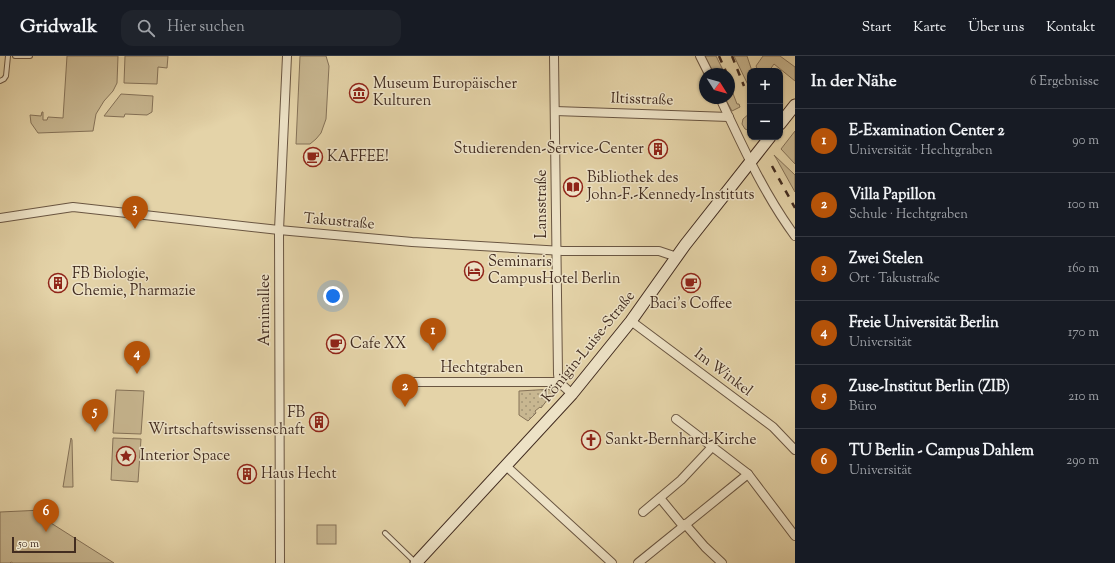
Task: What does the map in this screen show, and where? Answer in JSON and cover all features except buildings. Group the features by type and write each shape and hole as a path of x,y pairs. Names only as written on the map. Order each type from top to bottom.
{"main road":[{"path":"783,120 795,105"},
{"name":"Königin-Luise-Straße","path":"416,563 572,394 631,321 710,212 768,140"}],"street":[{"name":"Arnimallee","path":"280,563 279,230 287,56"},
{"name":"Lansstraße","path":"554,56 559,382"},
{"path":"700,56 706,68"},
{"path":"723,104 750,162 772,202 795,236"},
{"name":"Iltisstraße","path":"555,111 729,117"},
{"name":"Takustraße","path":"0,218 73,207 279,230 412,242 556,250 659,251 677,257"},
{"name":"Im Winkel","path":"631,321 773,427 795,450"},
{"name":"Hechtgraben","path":"404,382 559,382"},
{"path":"559,382 572,394"},
{"path":"676,419 748,474 795,536"},
{"path":"643,512 681,480 712,447"},
{"path":"506,466 608,562"},
{"path":"638,563 748,474"},
{"path":"660,498 684,525 722,563"}],"lane":[{"path":"0,81 6,76 8,56"},
{"path":"15,56 30,56"},
{"path":"385,533 416,563"}],"shaded area":[{"path":"67,56 118,56 117,83 96,114 93,131 38,133 31,123 30,115 41,116 43,112 43,120 47,120 48,117 63,118"},
{"path":"125,56 168,56 167,68 158,67 157,84 124,83"},
{"path":"300,56 326,56 329,66 326,119 321,133 310,144 296,144"},
{"path":"704,56 716,56 722,68 710,68"},
{"path":"734,56 747,56 751,68 747,68 747,83"},
{"path":"763,56 780,56 795,67 795,81 783,71 783,68 779,68 774,64 771,68 757,68 756,66"},
{"path":"121,94 153,96 152,112 147,115 125,114 124,117 104,116"},
{"path":"735,99 740,107 732,111 728,104 735,104"},
{"path":"747,116 747,130 742,124 743,119"},
{"path":"795,131 795,164 781,149"},
{"path":"774,155 795,175 795,192 776,158"},
{"path":"553,389 553,394 541,408 540,407 535,411 536,413 528,421 519,415 519,391"},
{"path":"116,390 144,391 141,434 113,433"},
{"path":"71,438 73,487 63,487"},
{"path":"113,438 141,439 138,482 111,480"},
{"path":"43,510 43,518 114,563 0,563 0,512"},
{"path":"317,525 336,525 336,544 317,544"}],"railway":[{"path":"719,56 724,68"},
{"path":"732,56 744,86"},
{"path":"772,166 795,208"}],"place":[{"name":"Museum Europäischer Kulturen","path":"359,93"},
{"name":"Studierenden-Service-Center","path":"658,149"},
{"name":"KAFFEE!","path":"313,157"},
{"name":"Bibliothek des John-F.-Kennedy-Instituts","path":"573,187"},
{"name":"Zwei Stelen","path":"135,229"},
{"name":"Seminaris CampusHotel Berlin","path":"474,271"},
{"name":"FB Biologie, Chemie, Pharmazie","path":"58,283"},
{"name":"Baci’s Coffee","path":"691,283"},
{"name":"Cafe XX","path":"336,344"},
{"name":"E-Examination Center 2","path":"433,351"},
{"name":"Freie Universität Berlin","path":"137,374"},
{"name":"Villa Papillon","path":"405,407"},
{"name":"FB Wirtschaftswissenschaft","path":"319,422"},
{"name":"Zuse-Institut Berlin (ZIB)","path":"95,432"},
{"name":"Sankt-Bernhard-Kirche","path":"591,440"},
{"name":"Interior Space","path":"126,456"},
{"name":"Haus Hecht","path":"247,474"},
{"name":"TU Berlin - Campus Dahlem","path":"46,532"}]}
